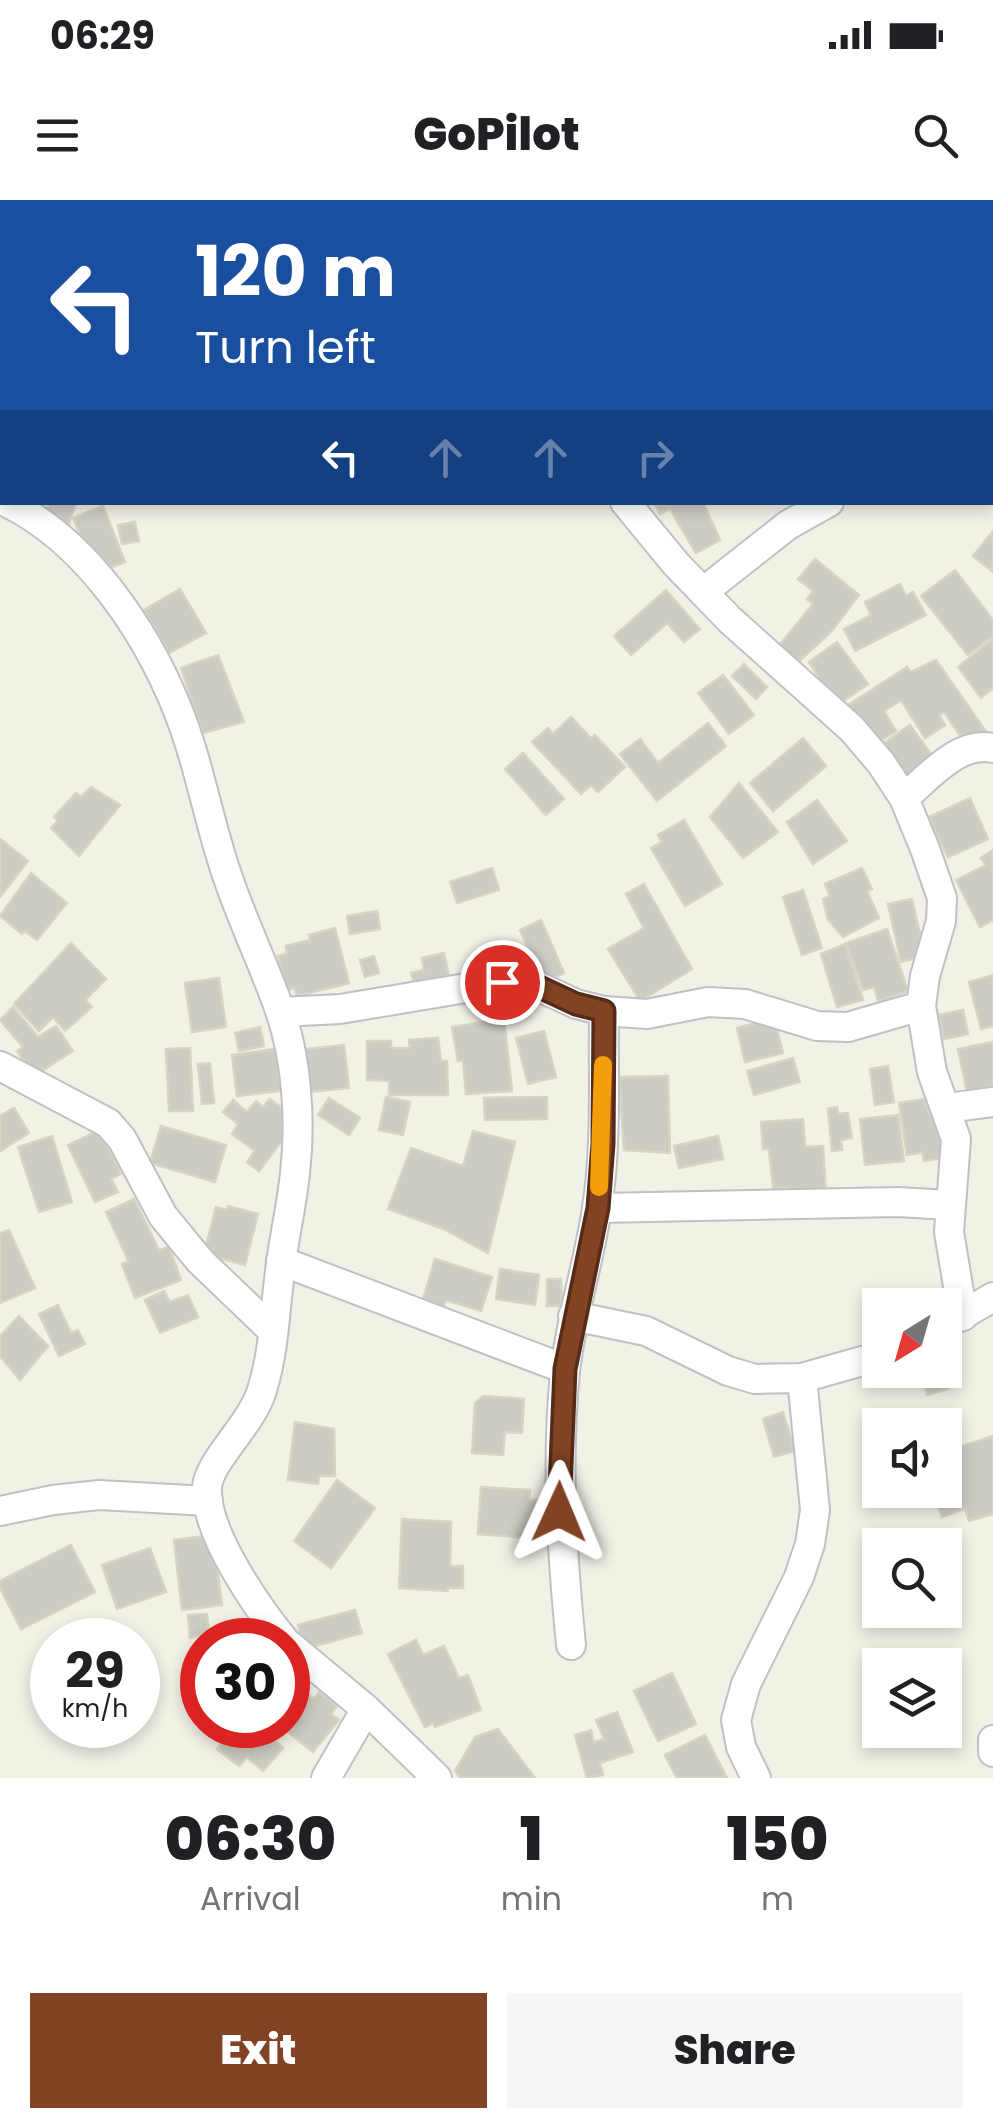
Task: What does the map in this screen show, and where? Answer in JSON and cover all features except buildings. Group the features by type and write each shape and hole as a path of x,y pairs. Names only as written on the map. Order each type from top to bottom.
{"street":[{"path":"8,505 28,513 59,537 94,574 158,668 178,709 217,848 280,1012 291,1064 298,1134 273,1332 262,1392 249,1420 213,1466 207,1484 208,1500 235,1568 269,1618"},
{"path":"628,505 754,644 852,730 904,798 942,898 941,921 921,1006 932,1072 956,1139 949,1205 952,1288"},
{"path":"703,592 788,525 824,505"},
{"path":"904,798 946,762 973,747 993,748"},
{"path":"280,1012 340,1009 502,982 533,984 576,1004 604,1011 647,1014 708,1002 745,1004 817,1026 848,1027 921,1006"},
{"path":"571,1644 559,1512 565,1369 598,1208 603,1144 604,1011"},
{"path":"0,1066 108,1123 122,1140 163,1216 200,1262 273,1332"},
{"path":"946,1108 993,1102"},
{"path":"598,1208 898,1202 949,1205"},
{"path":"281,1261 565,1369"},
{"path":"962,1315 993,1297"},
{"path":"574,1316 646,1331 728,1371 755,1378 802,1378 862,1361"},
{"path":"756,1778 741,1748 736,1720 746,1684 800,1578 815,1510 802,1378"},
{"path":"0,1511 99,1495 208,1500"},
{"path":"310,1662 366,1709 437,1778"},
{"path":"326,1778 366,1709"},
{"path":"993,1740 993,1752"}],"slow traffic":[{"path":"599,1187 603,1065"}],"route":[{"path":"502,982 533,984 576,1004 604,1011 603,1144 598,1208 565,1369 559,1512"}]}
